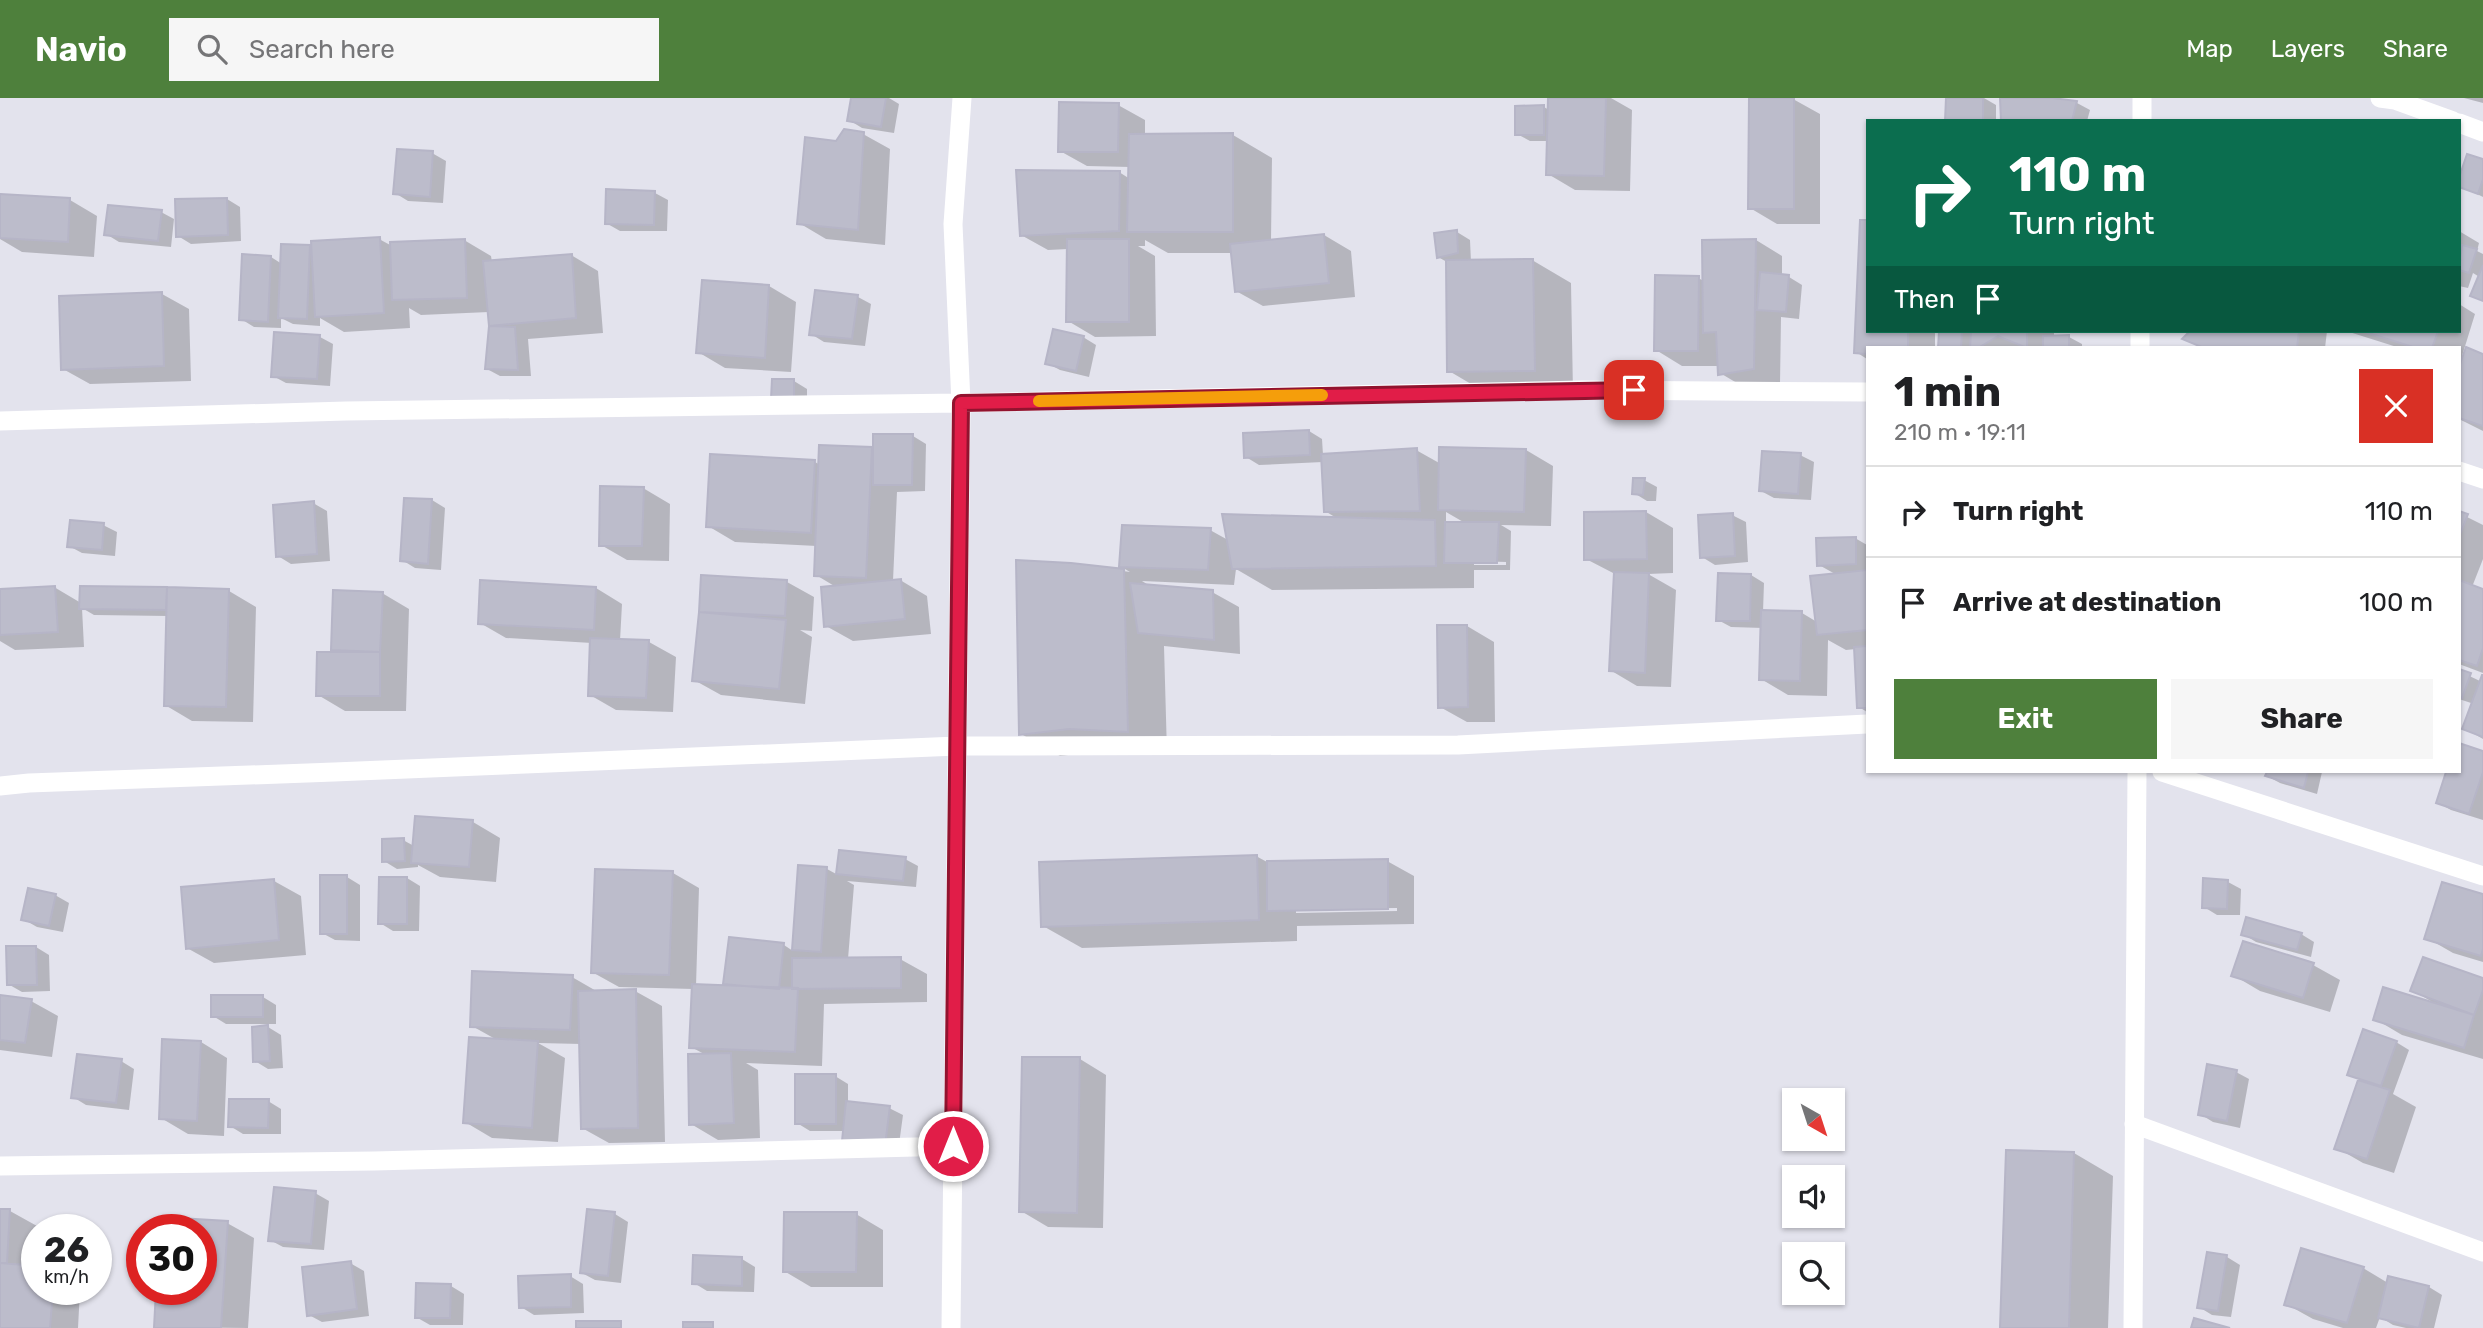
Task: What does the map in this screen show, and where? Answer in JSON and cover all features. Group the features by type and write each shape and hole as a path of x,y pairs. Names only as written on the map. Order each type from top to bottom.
{"street":[{"path":"951,1328 961,403 953,224 962,98"},
{"path":"2141,119 2142,98"},
{"path":"2380,98 2395,100 2447,119"},
{"path":"2461,124 2483,132"},
{"path":"0,421 346,411 961,403 1582,390 1866,392"},
{"path":"2461,472 2483,479"},
{"path":"0,786 957,746 1458,745 1866,724"},
{"path":"2133,1328 2137,773"},
{"path":"2165,773 2483,876"},
{"path":"2134,1124 2483,1252"},
{"path":"0,1166 374,1161 953,1146"}],"building":[{"path":"851,98 886,98 881,127 847,121"},
{"path":"1548,98 1606,98 1604,176 1546,175"},
{"path":"1749,98 1794,98 1794,209 1748,209"},
{"path":"1946,98 1983,98 1983,119 1945,119"},
{"path":"2000,98 2077,101 2072,119 2001,119"},
{"path":"1059,102 1119,103 1118,152 1058,152"},
{"path":"1544,105 1544,135 1515,135 1515,106"},
{"path":"844,129 864,132 858,230 797,224 805,137 836,141"},
{"path":"1233,133 1233,232 1127,232 1129,134"},
{"path":"397,149 433,151 430,197 393,194"},
{"path":"2467,154 2483,159 2483,179 2478,194 2461,188 2461,172"},
{"path":"1016,170 1120,171 1119,231 1020,236"},
{"path":"606,189 655,191 654,225 605,224"},
{"path":"0,194 70,198 68,242 0,238"},
{"path":"227,198 228,235 176,237 175,199"},
{"path":"108,205 162,210 158,241 104,235"},
{"path":"1860,220 1866,220 1866,333 1908,333 1908,346 1866,346 1866,354 1854,353"},
{"path":"1457,230 1458,253 1437,258 1434,233"},
{"path":"1324,234 1329,283 1235,292 1230,244"},
{"path":"380,237 384,313 315,317 311,241"},
{"path":"465,239 467,298 392,300 390,242"},
{"path":"1067,239 1129,239 1129,322 1066,322"},
{"path":"1756,239 1754,369 1718,375 1716,332 1703,333 1702,240"},
{"path":"281,244 310,245 307,319 278,318"},
{"path":"2462,245 2477,249 2469,273 2461,271"},
{"path":"242,254 271,256 268,322 239,320"},
{"path":"572,254 576,318 489,326 483,261"},
{"path":"1533,259 1535,371 1447,372 1446,260"},
{"path":"2483,265 2483,301 2470,296"},
{"path":"1760,272 1789,275 1786,312 1757,310"},
{"path":"1655,275 1699,276 1698,351 1654,351"},
{"path":"702,280 769,285 765,358 696,353"},
{"path":"815,290 858,295 852,339 809,335"},
{"path":"162,292 164,366 61,370 59,296"},
{"path":"489,326 515,327 518,370 485,369"},
{"path":"1053,329 1084,336 1076,371 1045,364"},
{"path":"274,332 320,335 317,379 271,377"},
{"path":"1939,333 1962,333 1961,346 1938,346"},
{"path":"1971,333 2027,333 2027,346 1998,336 1981,346 1970,346"},
{"path":"2188,333 2299,333 2297,346 2199,346 2182,339"},
{"path":"2368,333 2437,333 2433,346 2410,346"},
{"path":"2069,335 2069,346 2043,346 2043,336"},
{"path":"2466,347 2483,354 2483,426 2461,419 2461,361"},
{"path":"772,379 794,379 794,400 771,399"},
{"path":"1309,430 1310,455 1244,458 1243,433"},
{"path":"873,434 913,434 912,485 873,485"},
{"path":"819,445 872,447 866,578 814,576"},
{"path":"1439,447 1526,449 1524,512 1438,510"},
{"path":"1417,448 1420,511 1324,512 1321,454"},
{"path":"1762,451 1801,453 1798,494 1759,491"},
{"path":"710,454 815,460 811,533 706,527"},
{"path":"1633,478 1645,478 1643,495 1632,494"},
{"path":"600,486 644,487 642,546 599,546"},
{"path":"404,498 432,499 428,564 400,561"},
{"path":"314,501 317,554 276,557 273,505"},
{"path":"1646,511 1647,559 1584,560 1584,512"},
{"path":"2461,512 2468,514 2461,532"},
{"path":"1733,513 1735,556 1700,558 1698,515"},
{"path":"1222,514 1435,520 1436,566 1232,569"},
{"path":"70,520 104,523 102,550 67,547"},
{"path":"1445,522 1499,522 1497,563 1444,563"},
{"path":"1122,525 1211,528 1208,570 1119,567"},
{"path":"1856,537 1856,564 1817,566 1816,538"},
{"path":"1016,560 1124,569 1128,732 1069,729 1019,735"},
{"path":"1866,570 1866,630 1817,635 1810,576"},
{"path":"1614,572 1649,573 1645,673 1609,671"},
{"path":"1718,573 1751,574 1750,621 1716,621"},
{"path":"701,575 787,580 785,616 699,612"},
{"path":"901,579 905,619 824,627 821,587"},
{"path":"480,580 596,587 594,630 478,624"},
{"path":"2461,581 2483,589 2483,648 2477,666 2461,661"},
{"path":"1130,583 1213,590 1214,640 1138,633"},
{"path":"55,586 58,632 0,635 0,589"},
{"path":"80,586 167,587 166,610 79,609"},
{"path":"167,587 229,589 226,707 164,706"},
{"path":"333,590 383,592 380,652 331,650"},
{"path":"1761,610 1802,611 1800,681 1759,680"},
{"path":"699,612 786,620 779,689 692,681"},
{"path":"1437,625 1467,625 1468,707 1438,708"},
{"path":"590,638 649,640 646,698 588,696"},
{"path":"1866,646 1866,708 1857,708 1854,647"},
{"path":"317,652 380,652 380,696 316,696"},
{"path":"2461,670 2471,673 2461,698"},
{"path":"2483,675 2483,737 2462,729"},
{"path":"2461,744 2483,751 2483,772 2469,814 2436,803 2446,773 2461,773"},
{"path":"2266,773 2308,773 2304,788 2265,776"},
{"path":"415,816 473,820 469,867 411,863"},
{"path":"404,838 405,861 382,862 382,839"},
{"path":"839,850 906,857 903,881 836,874"},
{"path":"1257,855 1259,920 1041,927 1039,862"},
{"path":"1388,859 1388,909 1267,911 1267,861"},
{"path":"798,865 827,867 821,952 792,950"},
{"path":"595,869 673,871 669,975 591,973"},
{"path":"320,875 347,875 347,934 320,934"},
{"path":"379,877 407,877 407,924 378,924"},
{"path":"2203,878 2228,880 2227,909 2202,908"},
{"path":"274,879 279,940 186,949 181,887"},
{"path":"2442,882 2483,894 2481,956 2424,939"},
{"path":"28,888 56,894 49,926 21,920"},
{"path":"2246,917 2302,933 2297,950 2241,935"},
{"path":"729,937 784,943 779,989 723,984"},
{"path":"2243,941 2314,963 2303,998 2231,976"},
{"path":"6,946 36,946 37,985 7,985"},
{"path":"901,957 901,988 792,989 792,958"},
{"path":"2423,957 2483,978 2483,990 2474,1015 2410,991"},
{"path":"472,971 573,975 570,1030 470,1027"},
{"path":"692,984 798,988 795,1052 689,1048"},
{"path":"2383,987 2474,1015 2464,1048 2373,1020"},
{"path":"636,989 638,1128 581,1129 578,991"},
{"path":"0,995 32,999 25,1043 0,1040"},
{"path":"211,995 263,995 263,1017 211,1017"},
{"path":"268,1025 270,1061 253,1062 252,1027"},
{"path":"2363,1029 2397,1041 2381,1086 2347,1075"},
{"path":"469,1037 538,1041 532,1128 463,1123"},
{"path":"162,1039 201,1041 197,1121 159,1119"},
{"path":"731,1053 734,1123 689,1125 688,1054"},
{"path":"77,1054 122,1059 116,1103 71,1098"},
{"path":"1022,1057 1080,1057 1077,1213 1019,1212"},
{"path":"2207,1064 2237,1070 2227,1121 2198,1115"},
{"path":"795,1074 836,1074 836,1124 795,1124"},
{"path":"2358,1080 2390,1090 2367,1159 2334,1149"},
{"path":"229,1099 269,1099 268,1128 228,1127"},
{"path":"846,1101 890,1106 885,1146 842,1141"},
{"path":"2006,1150 2074,1152 2069,1328 2000,1328"},
{"path":"274,1187 316,1191 311,1244 268,1241"},
{"path":"0,1209 10,1209 7,1263 0,1263"},
{"path":"587,1209 615,1212 608,1276 580,1273"},
{"path":"784,1212 857,1212 856,1272 783,1272"},
{"path":"217,1220 228,1221 221,1328 154,1328 155,1305 217,1305"},
{"path":"2301,1248 2364,1267 2347,1323 2284,1305"},
{"path":"2207,1252 2227,1255 2218,1311 2197,1308"},
{"path":"693,1255 742,1257 742,1286 692,1284"},
{"path":"351,1261 357,1309 307,1316 302,1267"},
{"path":"0,1263 21,1265 21,1305 52,1305 50,1328 0,1328"},
{"path":"571,1274 571,1307 519,1308 518,1276"},
{"path":"2388,1276 2429,1286 2419,1328 2378,1318"},
{"path":"416,1283 451,1284 450,1318 415,1318"},
{"path":"2194,1318 2230,1328 2191,1328"},
{"path":"576,1321 621,1321 621,1328 576,1328"},
{"path":"683,1322 713,1322 713,1328 683,1328"}],"slow traffic":[{"path":"1039,401 1322,395"}],"route":[{"path":"953,1146 961,403 1634,390"}]}
